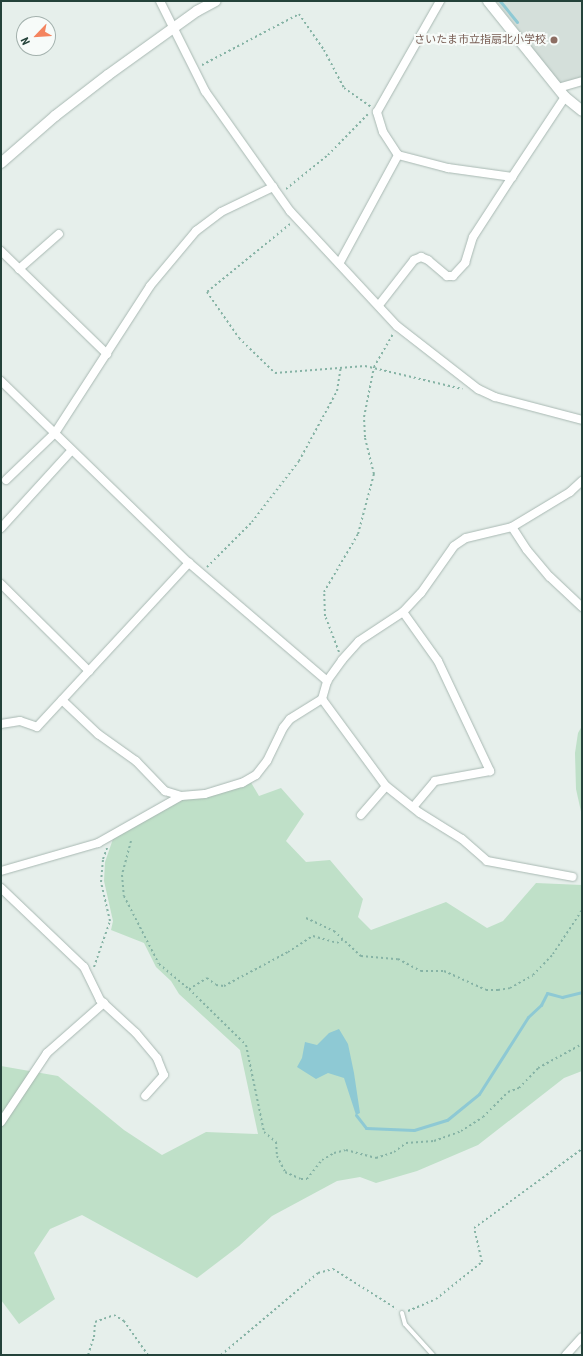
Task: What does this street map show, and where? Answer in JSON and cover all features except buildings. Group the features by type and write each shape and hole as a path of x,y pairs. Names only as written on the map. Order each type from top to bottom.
{"street":[{"path":"160,1 194,69 217,110 278,195 297,218 340,262 397,326 478,389 495,397 582,420"},
{"path":"1,163 55,116 174,27 216,1"},
{"path":"440,1 377,112 383,132 398,155 448,168 512,177"},
{"path":"488,1 565,97 582,111"},
{"path":"558,88 582,81"},
{"path":"379,305 414,260 420,257 428,260 447,276 453,276 464,263 474,237 565,97"},
{"path":"340,262 398,155"},
{"path":"6,480 55,432 150,286 196,231 221,212 273,187"},
{"path":"19,269 59,234"},
{"path":"1,251 107,354"},
{"path":"1,381 188,563 327,681"},
{"path":"1,528 72,450"},
{"path":"62,700 98,734 136,761 166,791 181,796 205,794 242,783 256,775 267,760 287,723 322,699 327,681 342,660 359,641 403,612 421,593 454,546 466,538 512,526 570,492 582,480"},
{"path":"512,526 526,550 545,572 582,607"},
{"path":"1,724 20,721 38,727 188,563"},
{"path":"1,584 89,671"},
{"path":"403,612 438,661 490,771 435,782 413,807"},
{"path":"322,699 386,786 413,807 462,839 487,861 573,877"},
{"path":"361,815 386,786"},
{"path":"1,871 98,843 181,796"},
{"path":"1,888 84,967 104,1003 136,1033 157,1058 164,1075 145,1096"},
{"path":"1,1122 47,1053 104,1003"},
{"path":"566,1355 582,1337"}],"lane":[{"path":"402,1313 405,1324 433,1355"}],"path":[{"path":"194,69 299,14 324,50 344,88 373,109 328,155 278,195"},
{"path":"297,218 207,292 239,338 275,373 341,366 374,367 467,390 478,389"},
{"path":"342,660 325,616 324,592 358,534 374,474 365,437 364,417 374,367 397,326"},
{"path":"200,574 252,522 299,461 337,391 341,366"},
{"path":"90,978 109,929 110,921 101,882 103,858 112,836"},
{"path":"131,842 122,875 124,896 159,964 189,989 246,1045 264,1132 276,1142 277,1156 285,1172 301,1179 307,1179 322,1160 334,1153 346,1150 376,1158 394,1152 406,1143 434,1141 461,1130 483,1118 508,1092 519,1088 538,1068 582,1044"},
{"path":"306,918 334,931 361,956 398,959 421,971 444,971 486,990 498,990 510,988 533,975 553,954 582,910"},
{"path":"189,989 207,978 216,985 224,986 288,952 313,936 337,943 343,939"},
{"path":"221,1355 318,1273 333,1269 402,1313 436,1299 482,1262 474,1228 582,1149"},
{"path":"88,1355 94,1337 95,1322 114,1315 124,1321 148,1355"}],"shaded area":[{"name":"さいたま市立指扇北小学校","path":"496,1 582,1 582,78 560,84"}],"green space":[{"path":"582,726 582,816 576,789 575,753 578,733"},
{"path":"249,779 259,796 281,788 304,814 286,841 306,862 330,860 363,899 358,917 371,930 446,902 487,928 503,921 536,883 582,885 582,1071 564,1078 478,1145 417,1171 376,1183 360,1177 337,1181 272,1216 239,1246 197,1278 82,1215 50,1229 34,1253 55,1299 19,1324 1,1300 1,1066 58,1076 124,1130 162,1155 206,1132 258,1134 240,1050 179,994 171,981 156,967 144,943 111,930 113,921 104,881 105,862 114,836 173,800"}],"water":[{"path":"339,1029 348,1044 354,1073 360,1113 356,1115 344,1078 328,1073 316,1079 297,1067 302,1058 305,1042 317,1045 329,1033"}],"waterway":[{"path":"500,1 517,22"},
{"path":"356,1115 366,1128 414,1130 447,1120 479,1094 528,1017 541,1005 547,993 562,997 582,992"}],"place":[{"name":"さいたま市立指扇北小学校","path":"554,40"}]}
